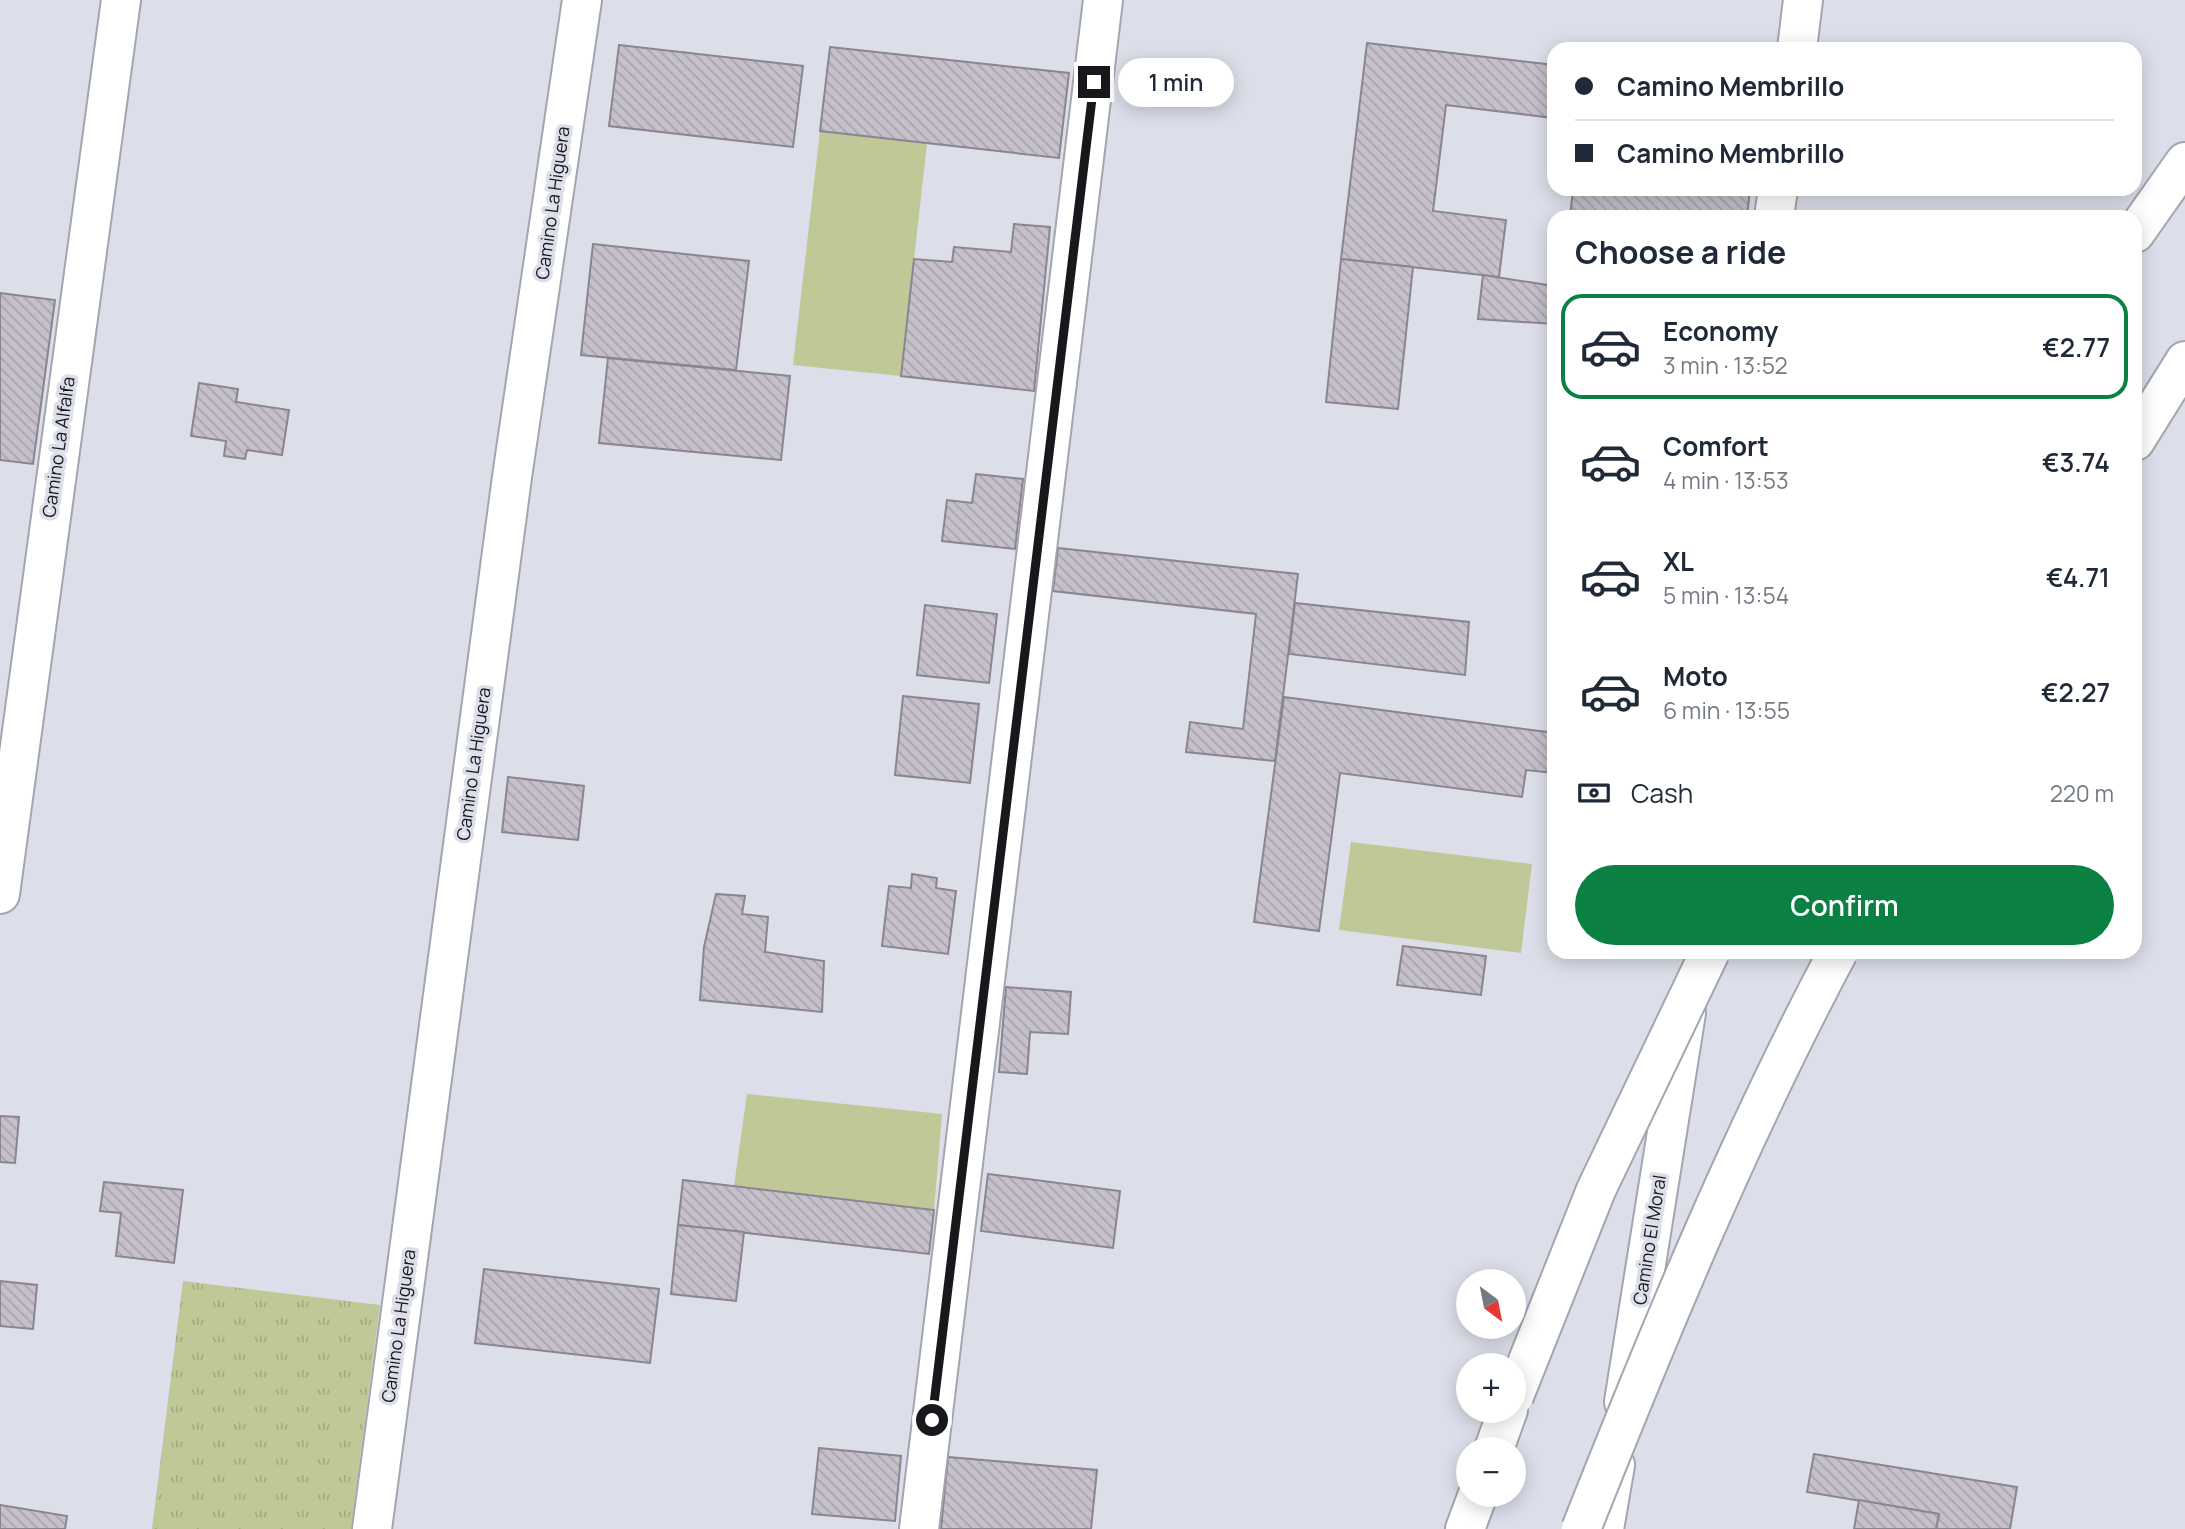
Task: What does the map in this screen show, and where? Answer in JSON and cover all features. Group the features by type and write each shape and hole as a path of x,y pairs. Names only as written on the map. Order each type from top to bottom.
{"main road":[{"name":"Camino La Alfalfa","path":"0,894 121,0"},
{"name":"Camino La Higuera","path":"373,1529 512,477 582,0"},
{"path":"919,1529 1103,0"},
{"path":"1798,42 1803,0"},
{"path":"2142,223 2185,162"},
{"path":"2142,430 2185,360"},
{"name":"Camino El Moral","path":"1604,1529 1695,959"},
{"path":"1526,1365 1596,1190 1707,959"},
{"path":"1581,1529 1668,1308 1802,1019 1834,959"},
{"path":"1465,1529 1473,1507"}],"green space":[{"path":"820,131 927,143 901,376 793,365"},
{"path":"1351,842 1532,864 1521,953 1339,930"},
{"path":"747,1094 942,1114 934,1210 734,1186"},
{"path":"183,1281 380,1305 351,1529 152,1529"}],"building":[{"path":"1367,43 1547,64 1547,117 1446,105 1433,211 1506,220 1499,277 1341,259"},
{"path":"619,45 803,66 793,147 609,126"},
{"path":"830,47 1069,73 1059,158 820,131"},
{"path":"1572,196 1749,196 1748,210 1571,210"},
{"path":"1014,224 1050,227 1034,391 901,376 914,259 952,262 954,247 1011,252"},
{"path":"593,244 749,261 736,370 581,355"},
{"path":"1341,259 1413,267 1398,409 1326,402"},
{"path":"1483,275 1547,285 1547,324 1478,319"},
{"path":"0,293 55,300 33,464 0,460"},
{"path":"608,358 790,376 781,460 599,443"},
{"path":"199,383 238,389 236,402 289,410 282,455 247,450 245,459 224,456 226,441 191,436"},
{"path":"976,474 1023,479 1015,549 942,541 947,500 972,503"},
{"path":"1058,548 1298,574 1275,761 1186,752 1190,722 1243,729 1256,614 1053,591"},
{"path":"1295,603 1469,622 1465,675 1289,654"},
{"path":"925,605 997,614 989,683 917,675"},
{"path":"903,696 979,704 970,783 895,775"},
{"path":"1284,697 1547,732 1547,772 1526,770 1522,797 1340,773 1319,931 1254,922"},
{"path":"508,777 584,786 578,840 502,832"},
{"path":"912,874 937,878 936,888 956,891 948,954 882,946 889,886 911,888"},
{"path":"716,894 745,896 742,914 768,917 765,952 824,961 822,1012 700,1000 704,947"},
{"path":"1403,946 1486,956 1481,995 1397,985"},
{"path":"1006,987 1071,992 1068,1034 1030,1032 1027,1074 999,1072"},
{"path":"0,1116 19,1117 15,1163 0,1162"},
{"path":"988,1174 1120,1191 1113,1248 981,1231"},
{"path":"683,1180 934,1210 929,1254 678,1225"},
{"path":"104,1182 183,1190 174,1263 116,1256 121,1213 100,1211"},
{"path":"678,1225 744,1232 736,1301 671,1294"},
{"path":"484,1269 659,1289 650,1363 475,1343"},
{"path":"0,1281 37,1285 33,1329 0,1326"},
{"path":"819,1448 901,1456 895,1521 812,1514"},
{"path":"1814,1454 2017,1487 2010,1529 1936,1529 1939,1514 1807,1492"},
{"path":"948,1457 1097,1470 1091,1529 941,1529"},
{"path":"1859,1500 1939,1514 1936,1529 1854,1529"},
{"path":"0,1505 67,1516 65,1529 0,1529"}],"route":[{"path":"932,1420 1094,82"}]}
